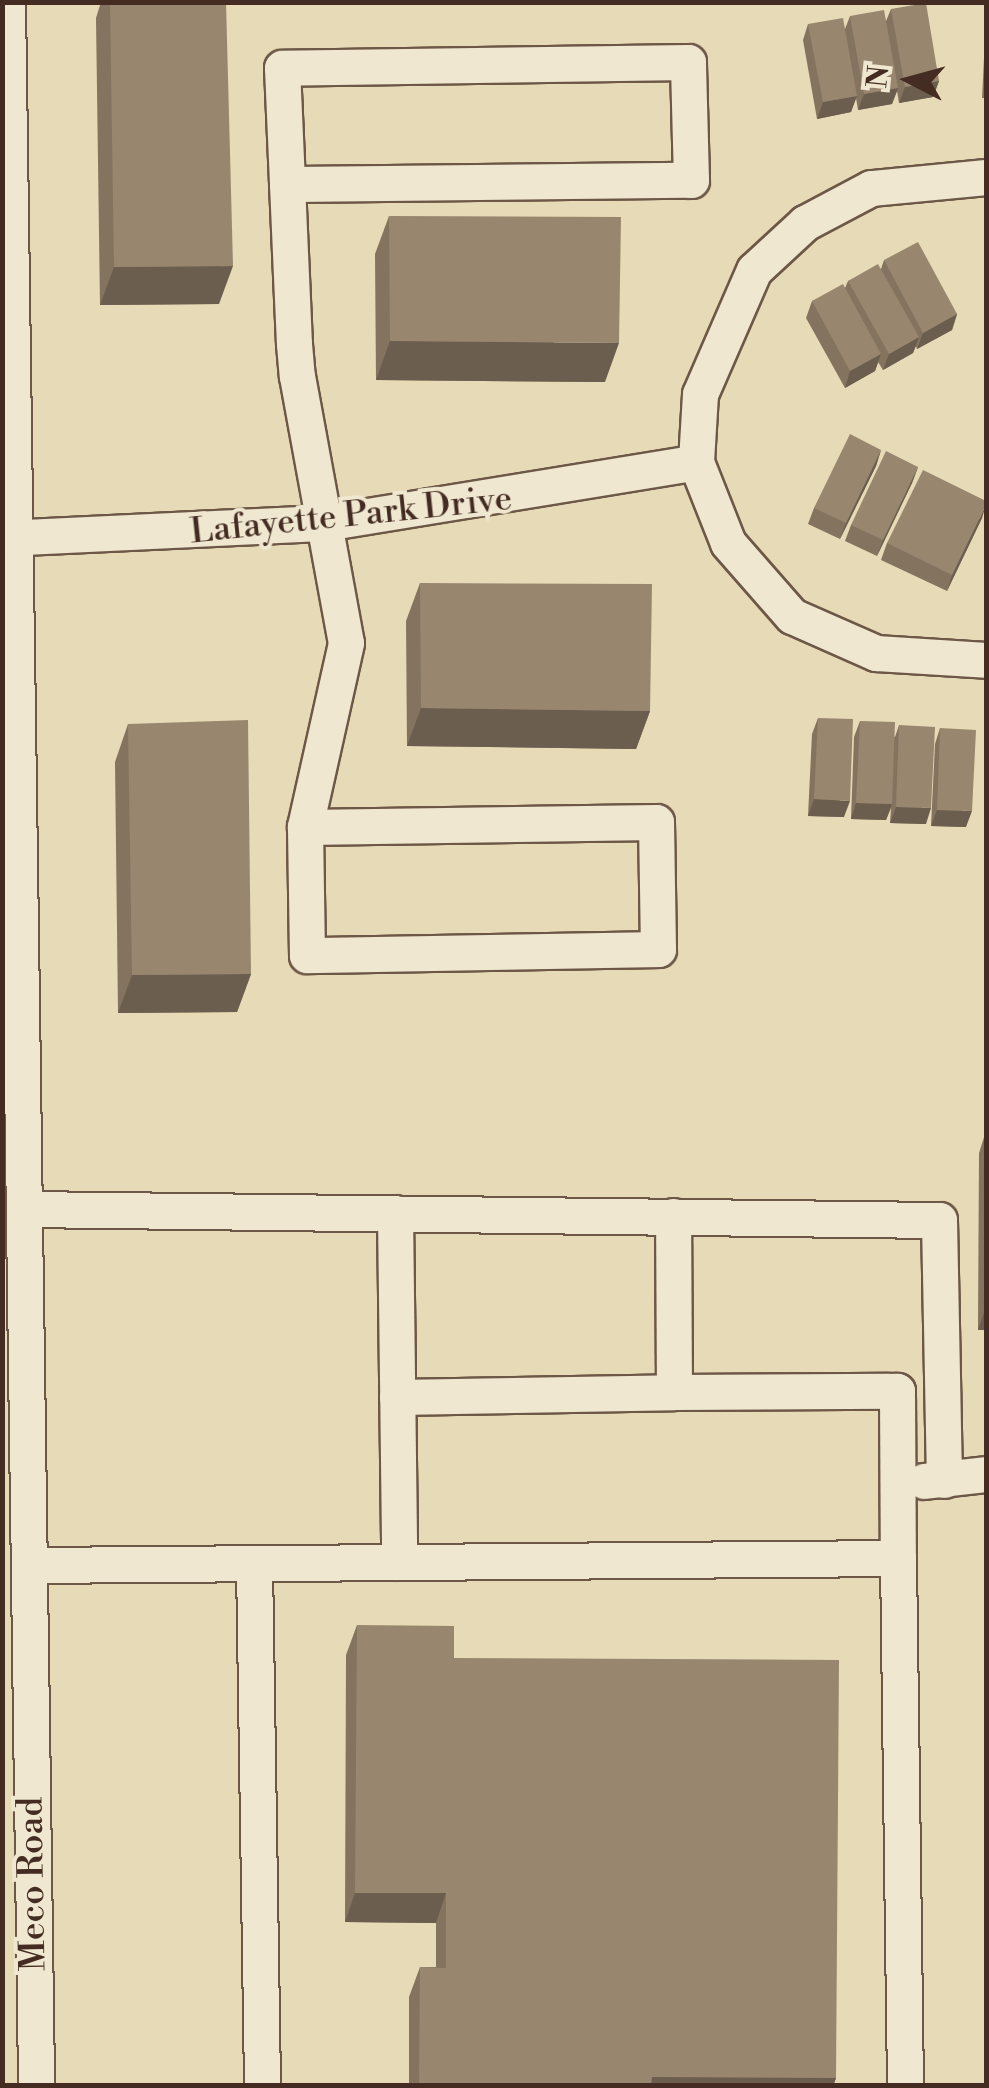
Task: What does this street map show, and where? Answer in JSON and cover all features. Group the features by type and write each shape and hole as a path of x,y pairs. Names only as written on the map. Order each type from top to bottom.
{"street":[{"name":"Meco Road","path":"7,2 9,538 29,1565 17,1774 36,2086"},
{"path":"287,184 691,180 688,62 282,68 287,184 297,376 346,643 305,827 307,955 658,949 656,822 305,827"},
{"path":"986,177 871,188 805,223 754,270 700,394 696,462 728,543 792,616 876,653 986,660"},
{"name":"Lafayette Park Drive","path":"9,538 325,524 696,462"},
{"path":"24,1209 940,1220 944,1480"},
{"path":"395,1213 398,1562"},
{"path":"673,1216 674,1392"},
{"path":"397,1397 897,1391 906,2086"},
{"path":"898,1482 986,1474"},
{"path":"29,1565 898,1558"},
{"path":"254,1563 262,2086"}],"building":[{"path":"110,2 226,2 233,266 114,267"},
{"path":"926,3 939,81 905,87 891,9"},
{"path":"884,10 898,88 864,94 850,16"},
{"path":"843,18 857,96 823,102 808,24"},
{"path":"389,216 621,217 619,343 390,341"},
{"path":"918,242 957,314 923,333 884,260"},
{"path":"878,264 919,337 889,354 848,281"},
{"path":"843,284 881,354 850,371 812,301"},
{"path":"850,434 881,450 846,523 814,508"},
{"path":"886,451 918,467 883,540 851,525"},
{"path":"923,470 986,501 952,575 887,543"},
{"path":"420,583 652,584 650,711 421,708"},
{"path":"818,718 853,719 850,801 814,799"},
{"path":"248,720 251,974 132,975 128,724"},
{"path":"860,721 895,722 892,804 856,803"},
{"path":"899,725 935,727 931,808 896,807"},
{"path":"940,728 976,730 972,811 937,810"},
{"path":"357,1625 454,1626 454,1658 839,1660 836,2078 652,2077 651,2086 419,2086 420,1967 446,1968 446,1893 355,1893"}]}
